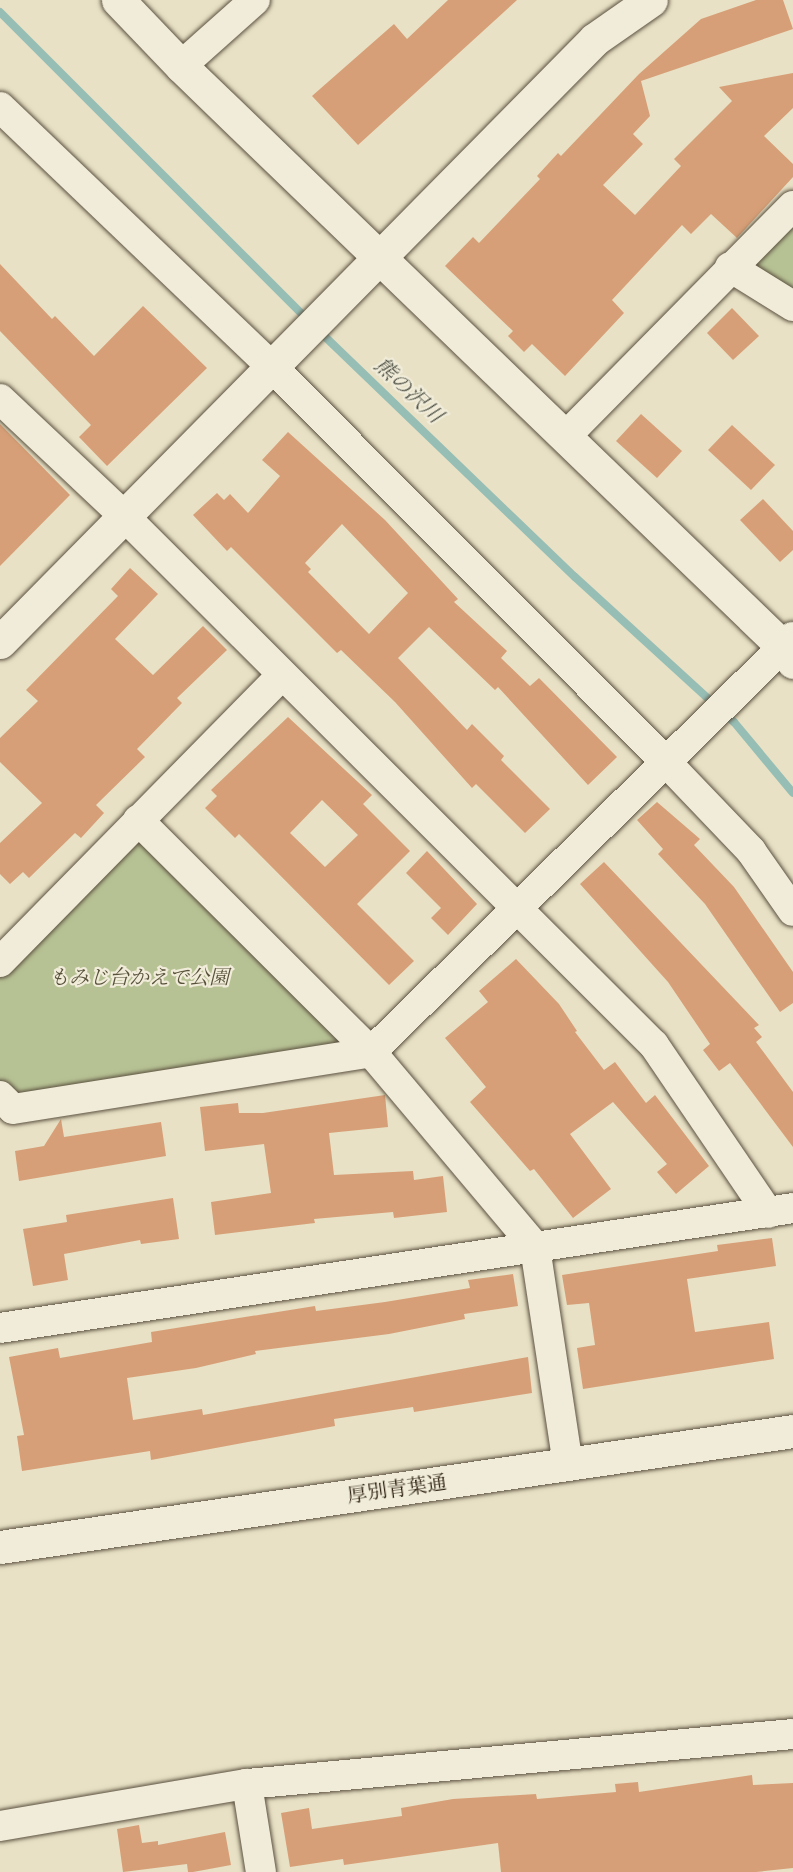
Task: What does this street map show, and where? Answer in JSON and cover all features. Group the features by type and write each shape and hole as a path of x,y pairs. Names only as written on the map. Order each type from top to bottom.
{"street":[{"path":"0,1096 13,1109 371,1052 696,734 782,654 566,436 383,257 181,66 118,0"},
{"path":"181,66 255,0"},
{"path":"0,642 270,365 383,257 595,39 651,0"},
{"path":"0,107 270,365 666,764 751,851 793,910"},
{"path":"566,436 730,267 793,206"},
{"path":"730,267 793,306"},
{"path":"0,399 123,515 281,676 654,1045 781,1210 0,1328"},
{"path":"0,962 281,676"},
{"path":"138,820 371,1052 534,1248 568,1464"},
{"name":"厚別青葉通","path":"0,1546 793,1431"},
{"path":"0,1826 247,1784 793,1734"},
{"path":"247,1784 261,1872"}],"green space":[{"path":"793,206 793,306 730,267"},
{"name":"もみじ台かえで公園","path":"138,820 371,1052 0,1096 0,962"}],"building":[{"path":"448,0 517,0 358,145 312,96 394,24 407,39"},
{"path":"756,0 783,0 793,29 641,81 650,116 633,134 643,144 603,185 635,215 681,166 674,159 732,101 719,87 793,73 793,108 764,136 793,164 793,177 737,238 711,214 691,234 682,225 612,300 624,313 565,376 532,344 524,352 508,336 513,331 445,266 473,237 479,243 540,179 537,176 558,153 561,156 639,74 701,19"},
{"path":"0,264 52,319 55,316 94,356 143,306 207,368 107,466 79,437 91,425 0,331"},
{"path":"732,308 759,336 733,360 707,333"},
{"path":"641,414 682,451 657,478 616,441"},
{"path":"0,424 70,495 0,566"},
{"path":"732,425 775,465 751,490 708,450"},
{"path":"288,432 385,520 458,599 454,602 507,651 501,658 530,686 539,678 617,757 588,785 498,687 495,690 429,627 398,658 467,730 472,724 504,756 501,760 550,809 525,833 476,784 472,788 395,702 341,650 337,653 231,547 227,551 193,515 217,493 224,500 230,494 248,513 280,476 262,460","holes":["342,524 408,593 369,634 308,572 311,569 305,563"]},
{"path":"763,499 793,531 793,550 780,562 740,520"},
{"path":"130,568 158,594 115,639 153,675 203,626 227,650 177,698 182,703 137,749 145,757 96,805 104,813 81,838 75,833 29,878 23,872 10,884 0,874 0,843 42,803 0,762 0,738 38,701 26,690 118,596 111,589"},
{"path":"288,717 372,795 363,804 410,851 357,904 414,961 389,985 239,834 235,838 205,808 217,796 211,790","holes":["322,800 358,835 325,867 290,833"]},
{"path":"657,802 700,839 694,845 734,887 793,972 793,1003 780,1012 705,904 658,854 663,849 637,820"},
{"path":"427,851 477,904 448,935 431,918 441,908 406,873"},
{"path":"604,862 759,1025 754,1028 762,1037 756,1042 793,1092 793,1147 730,1063 719,1071 703,1050 710,1044 668,982 580,884"},
{"path":"516,959 559,1004 577,1031 575,1032 604,1070 615,1062 646,1103 655,1095 709,1166 676,1194 657,1172 667,1164 613,1102 570,1134 611,1189 573,1218 534,1169 530,1171 470,1102 486,1087 445,1038 488,1002 479,991"},
{"path":"385,1095 388,1127 329,1133 334,1175 413,1171 414,1180 443,1176 447,1212 394,1218 393,1212 314,1219 315,1223 215,1235 211,1202 271,1193 264,1144 205,1151 200,1107 238,1103 239,1113 263,1113"},
{"path":"61,1119 64,1137 161,1122 166,1156 19,1181 15,1151 44,1146"},
{"path":"173,1198 179,1239 141,1244 140,1240 64,1254 68,1280 33,1286 23,1229 67,1222 66,1215"},
{"path":"772,1238 776,1266 687,1279 695,1332 769,1322 774,1359 583,1389 577,1348 595,1345 589,1303 567,1305 562,1275 718,1251 717,1245"},
{"path":"513,1274 518,1306 464,1314 465,1319 389,1334 255,1351 256,1354 196,1368 127,1378 133,1420 202,1409 203,1415 528,1357 532,1393 414,1412 413,1407 334,1419 335,1426 151,1460 150,1451 22,1471 17,1436 24,1435 9,1357 58,1348 60,1358 152,1342 151,1332 315,1306 316,1311 385,1302 470,1288 468,1280"},
{"path":"752,1775 753,1785 793,1783 793,1868 756,1872 501,1872 498,1843 344,1865 343,1859 290,1867 281,1813 309,1808 312,1829 402,1816 401,1808 453,1799 536,1794 537,1799 616,1792 615,1784 638,1782 639,1792"},
{"path":"139,1825 142,1843 158,1841 158,1845 225,1832 231,1865 193,1872 188,1872 187,1864 123,1872 117,1829"}],"waterway":[{"name":"熊の沢川","path":"0,12 308,320"},
{"name":"熊の沢川","path":"317,329 575,577 734,722 793,793"}]}
